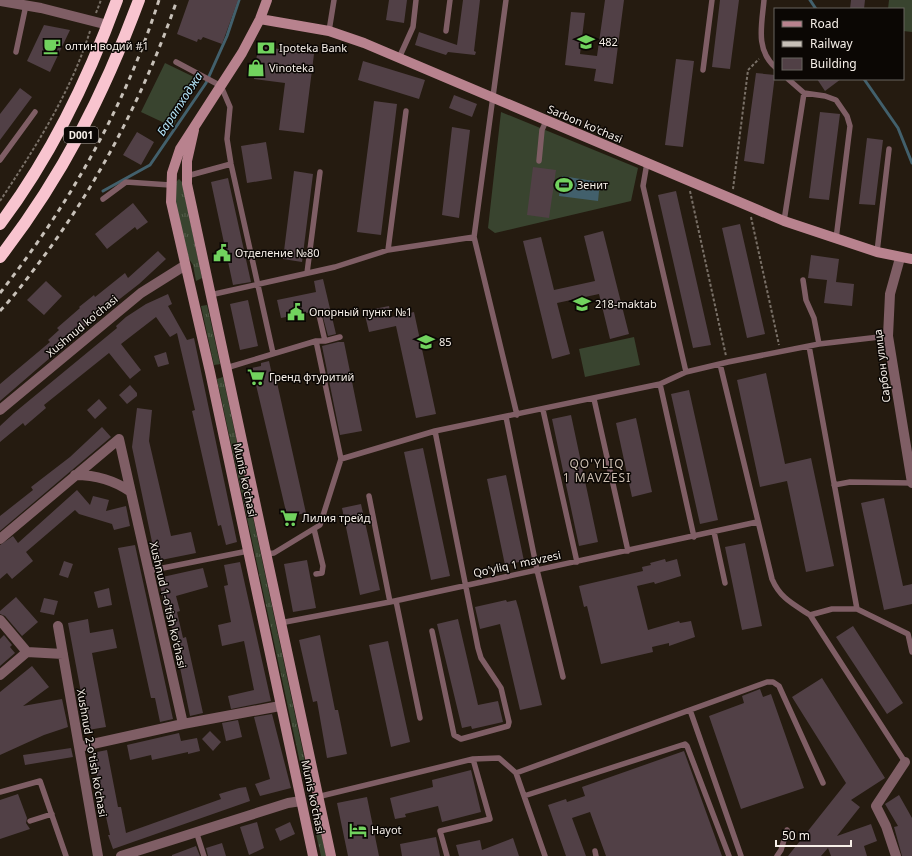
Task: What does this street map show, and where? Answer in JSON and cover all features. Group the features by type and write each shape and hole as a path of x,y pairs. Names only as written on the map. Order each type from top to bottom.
{"highway":[{"name":"D001","path":"0,224 29,182 57,136 87,75 117,0"},
{"name":"D001","path":"0,257 50,188 73,149 111,71 139,0"}],"street":[{"name":"Munis ko'chasi","path":"267,0 260,19 221,86 180,148 175,160 170,185 173,218 210,372 313,856"},
{"path":"0,1 26,5 40,4 108,25"},
{"name":"Sarbon ko'chasi","path":"260,19 329,32 399,58 784,221 836,239 900,258"},
{"name":"Munis ko'chasi","path":"200,116 190,145 187,176 209,291 331,856"},
{"path":"900,258 912,259"},
{"name":"Сарбон улица","path":"900,258 890,294 888,336 910,462 912,483"},
{"name":"Xushnud ko'chasi","path":"0,410 141,293 184,266"},
{"path":"190,292 209,291"},
{"path":"210,372 226,368"},
{"name":"Xushnud 1-o'tish ko'chasi","path":"0,539 119,438 183,724"},
{"path":"75,475 92,475 117,483 131,492"},
{"path":"0,620 27,652"},
{"name":"Xushnud 2-o'tish ko'chasi","path":"58,626 98,856"},
{"path":"0,675 27,652 63,654"},
{"path":"78,747 183,724 280,706"},
{"path":"896,856 886,826 876,806 905,762"},
{"path":"121,856 288,803 318,797"}],"lane":[{"path":"329,32 334,0"},
{"path":"399,58 413,27 416,0"},
{"path":"446,31 450,0"},
{"path":"506,0 474,238 518,415"},
{"path":"703,70 712,0"},
{"path":"764,0 761,42 764,53 774,66"},
{"path":"16,52 26,5"},
{"path":"176,62 221,86 230,107 227,139 231,164 273,354"},
{"path":"789,80 804,93 825,96 836,100 847,116 850,126 836,239"},
{"path":"784,221 804,93"},
{"path":"388,250 406,111"},
{"path":"0,160 35,112"},
{"path":"539,161 542,130 546,121"},
{"path":"877,252 889,149"},
{"path":"647,163 643,186 686,372"},
{"path":"187,176 231,164"},
{"path":"307,273 320,172"},
{"path":"103,199 126,182 170,185"},
{"path":"209,291 258,284 335,267 388,250 474,238"},
{"path":"803,280 806,300 814,318 819,344"},
{"path":"319,314 325,341"},
{"path":"341,459 435,431 506,418 660,384 686,372 728,362 819,344 888,336"},
{"path":"226,368 316,341 325,341 340,337"},
{"path":"266,554 274,553 320,526 341,459 316,341"},
{"path":"809,346 857,609"},
{"path":"720,364 772,579 777,591 787,600 810,614 905,762"},
{"path":"660,384 694,536"},
{"path":"594,399 628,551"},
{"path":"543,410 576,562"},
{"path":"506,418 537,570 563,677"},
{"path":"432,631 454,735 461,739 508,726 508,716 501,688 481,658 464,586 435,431"},
{"path":"834,485 850,482 912,483"},
{"path":"369,496 420,718"},
{"name":"Qo'yliq 1 mavzesi","path":"280,623 464,586 758,522"},
{"path":"314,529 323,566 322,573 316,574"},
{"path":"714,532 725,584"},
{"path":"148,571 248,551"},
{"path":"810,614 832,610 857,609 908,634 912,652"},
{"path":"516,773 767,682 773,682 779,686 823,783"},
{"path":"690,710 741,856"},
{"path":"524,796 685,744 688,746 729,856"},
{"path":"318,797 473,759 499,758 516,773 545,856"},
{"path":"447,856 440,831 490,819 473,759"},
{"path":"0,792 40,780 66,856"},
{"path":"30,821 52,814"},
{"path":"777,856 781,850 787,830"},
{"path":"196,831 204,856"}],"path":[{"path":"0,200 30,156 49,122 78,61 101,0"},
{"path":"731,199 748,70 764,53"},
{"path":"688,180 728,362"},
{"path":"748,206 780,351"}],"green space":[{"path":"889,0 912,0 912,32 904,31 904,8 888,8"},
{"path":"165,63 196,78 173,127 141,112"},
{"name":"Зенит","path":"501,112 638,168 631,201 495,233 488,228"},
{"path":"179,179 182,182 202,278 196,281 193,265 186,254 175,201 176,182"},
{"path":"207,305 220,364 214,365 201,306"},
{"path":"634,337 640,365 585,377 579,349"},
{"path":"223,377 307,771 302,772 217,379"},
{"path":"318,820 326,856 321,856 313,821"}],"water":[{"path":"562,176 600,182 598,201 559,196"}],"building":[{"path":"189,0 238,0 222,44 203,37 201,40 198,39 197,42 177,34"},
{"path":"389,0 407,0 404,23 386,20"},
{"path":"463,0 480,0 474,51 476,52 475,55 448,52 446,55 415,45 419,32 457,45"},
{"path":"605,0 624,0 613,84 594,81 596,69 565,65 571,12 585,13 580,54 597,56"},
{"path":"720,0 739,0 730,69 712,67"},
{"path":"851,0 865,0 864,8 850,8"},
{"path":"44,25 70,30 50,72 27,61"},
{"path":"258,46 314,54 304,133 279,130 285,83 254,79"},
{"path":"676,59 694,61 683,147 665,145"},
{"path":"363,61 425,80 419,99 358,80"},
{"path":"756,73 774,75 764,164 744,161"},
{"path":"818,80 840,80 825,91"},
{"path":"20,88 32,97 0,140 0,114"},
{"path":"454,95 477,104 472,117 449,108"},
{"path":"374,101 397,104 381,235 357,232"},
{"path":"820,112 840,114 829,200 809,198"},
{"path":"452,127 470,130 459,218 442,215"},
{"path":"137,132 154,142 141,165 123,155"},
{"path":"867,138 883,140 875,205 859,204"},
{"path":"266,142 272,179 247,183 241,146"},
{"path":"533,167 556,170 549,218 527,215"},
{"path":"294,171 313,174 302,262 283,259"},
{"path":"228,178 251,282 233,285 211,182"},
{"path":"676,191 711,345 693,348 658,195"},
{"path":"133,203 148,222 137,230 135,227 107,249 95,234"},
{"path":"740,224 765,334 747,338 722,228"},
{"path":"603,231 629,334 610,339 599,294 557,303 570,354 552,359 523,241 541,237 554,290 595,281 584,236"},
{"path":"158,251 166,259 139,284 67,340 50,355 51,357 0,401 0,384 50,342 48,340 59,330 57,328 80,308 79,307 94,295 95,297 125,273 128,278"},
{"path":"811,255 839,259 836,282 854,284 852,306 824,303 827,280 808,278"},
{"path":"323,279 336,334 328,336 321,310 281,318 277,300 316,292 314,281"},
{"path":"46,281 62,296 44,315 27,300"},
{"path":"168,294 172,304 168,306 187,340 194,338 237,542 226,545 221,525 218,526 192,411 195,410 177,333 170,337 156,317 121,344 141,370 130,379 109,353 44,405 46,408 25,426 23,423 0,442 0,426 14,413 117,328 116,326 126,317 146,304"},
{"path":"248,300 258,346 240,350 230,304"},
{"path":"389,306 391,317 414,312 436,414 416,418 396,326 369,332 364,311"},
{"path":"344,342 362,431 340,435 322,346"},
{"path":"166,352 169,364 158,367 154,356"},
{"path":"269,361 273,379 276,378 306,513 296,515 296,518 288,520 252,368 261,366 261,363"},
{"path":"766,373 785,464 811,458 834,566 806,572 787,481 760,487 737,380"},
{"path":"130,385 137,393 137,396 127,404 119,395"},
{"path":"689,390 718,520 700,524 671,394"},
{"path":"99,399 107,408 95,419 87,410"},
{"path":"137,408 152,410 149,441 171,536 191,532 196,553 156,561 132,447"},
{"path":"571,415 598,542 579,546 552,419"},
{"path":"636,418 652,492 632,497 616,423"},
{"path":"102,427 111,437 0,531 0,516 33,490 31,487 70,457"},
{"path":"423,448 450,576 431,580 404,452"},
{"path":"506,475 524,561 505,565 487,479"},
{"path":"77,490 90,505 93,496 109,500 106,511 126,506 130,526 114,530 112,524 79,514 75,510 26,552 33,561 12,579 7,573 0,579 0,545 13,536 18,543"},
{"path":"884,498 903,586 912,584 912,604 884,610 861,503"},
{"path":"361,504 380,590 360,595 342,508"},
{"path":"745,543 762,626 742,630 725,547"},
{"path":"135,545 173,719 160,722 155,698 151,698 118,548"},
{"path":"665,559 666,562 677,559 681,576 655,584 654,582 637,586 648,630 679,621 680,623 691,621 695,637 669,646 669,643 652,647 653,652 601,664 587,606 584,607 579,586 643,571 642,567"},
{"path":"307,560 316,608 293,612 284,564"},
{"path":"64,561 73,564 68,578 59,575"},
{"path":"240,562 271,701 231,709 228,696 254,690 244,641 222,646 218,625 231,622 224,586 228,585 224,565"},
{"path":"203,568 208,587 176,596 180,611 177,612 183,638 186,637 203,713 190,716 169,614 167,614 158,578"},
{"path":"109,588 112,605 98,608 94,592"},
{"path":"16,597 38,622 22,636 5,616 0,614 0,611"},
{"path":"44,598 58,601 54,615 40,612"},
{"path":"506,600 507,602 516,600 542,705 520,710 500,624 480,629 475,607"},
{"path":"88,619 90,633 113,629 117,648 92,653 106,727 88,730 68,623"},
{"path":"458,619 478,705 498,701 503,722 472,729 471,726 462,728 437,624"},
{"path":"853,626 903,703 887,714 836,637"},
{"path":"4,635 12,645 10,647 15,653 0,666 0,639"},
{"path":"320,635 335,710 338,710 347,754 327,758 317,701 313,702 299,640"},
{"path":"388,641 410,742 391,747 369,645"},
{"path":"32,666 49,687 23,706 62,699 68,727 44,735 0,755 0,692"},
{"path":"822,678 885,778 851,800 860,807 837,836 871,824 877,841 864,846 867,856 831,856 828,848 821,856 788,856 846,783 792,697"},
{"path":"760,689 763,697 771,694 804,788 741,809 709,716 744,703 742,696"},
{"path":"272,714 291,788 260,796 255,784 270,779 254,717"},
{"path":"238,720 242,737 226,741 222,723"},
{"path":"210,731 221,742 213,751 202,739"},
{"path":"179,733 181,741 197,738 200,751 188,754 188,752 152,760 151,755 130,760 127,745"},
{"path":"71,748 73,757 25,765 23,755"},
{"path":"107,750 118,807 121,807 126,833 221,799 219,794 239,788 246,787 250,801 113,849 108,835 110,835 92,753"},
{"path":"684,751 722,856 606,856 590,812 572,818 586,856 566,856 548,805 566,799 567,802 585,796 582,787"},
{"path":"471,770 481,812 442,822 438,806 405,814 406,817 395,819 390,798 433,787 432,780"},
{"path":"18,794 27,818 26,823 30,829 0,839 0,800"},
{"path":"899,795 912,818 912,856 902,856 894,827 898,826 885,804"},
{"name":"Hayot","path":"367,797 379,856 348,856 337,803"},
{"path":"257,822 264,848 249,855 240,827"},
{"path":"290,822 295,834 280,841 275,829"},
{"path":"436,837 440,856 402,856 400,844"},
{"path":"513,838 519,856 459,856 456,845 480,840 482,850"},
{"path":"222,843 226,856 208,856 206,848"},
{"path":"196,846 200,856 172,856 172,855"}],"waterway":[{"name":"Баратходжа","path":"103,191 150,165 206,83 227,36 239,0"},
{"path":"810,0 815,8"},
{"path":"865,80 898,128 912,163"}],"railway":[{"path":"0,293 49,225 93,154 130,79 159,0"},
{"path":"0,311 47,252 87,193 105,162 137,99 165,34 177,0"}],"place":[{"name":"482","path":"586,42"},
{"name":"олтин водий #1","path":"52,46"},
{"name":"Ipoteka Bank","path":"266,48"},
{"name":"Vinoteka","path":"256,68"},
{"name":"Зенит","path":"564,185"},
{"name":"Отделение №80","path":"222,253"},
{"name":"218-maktab","path":"582,304"},
{"name":"Опорный пункт №1","path":"296,312"},
{"name":"85","path":"426,342"},
{"name":"Гренд фтуритий","path":"256,377"},
{"name":"Лилия трейд","path":"289,518"},
{"name":"Hayot","path":"358,830"}],"district":[{"name":"QO'YLIQ 1 MAVZESI","path":"597,471"}]}
